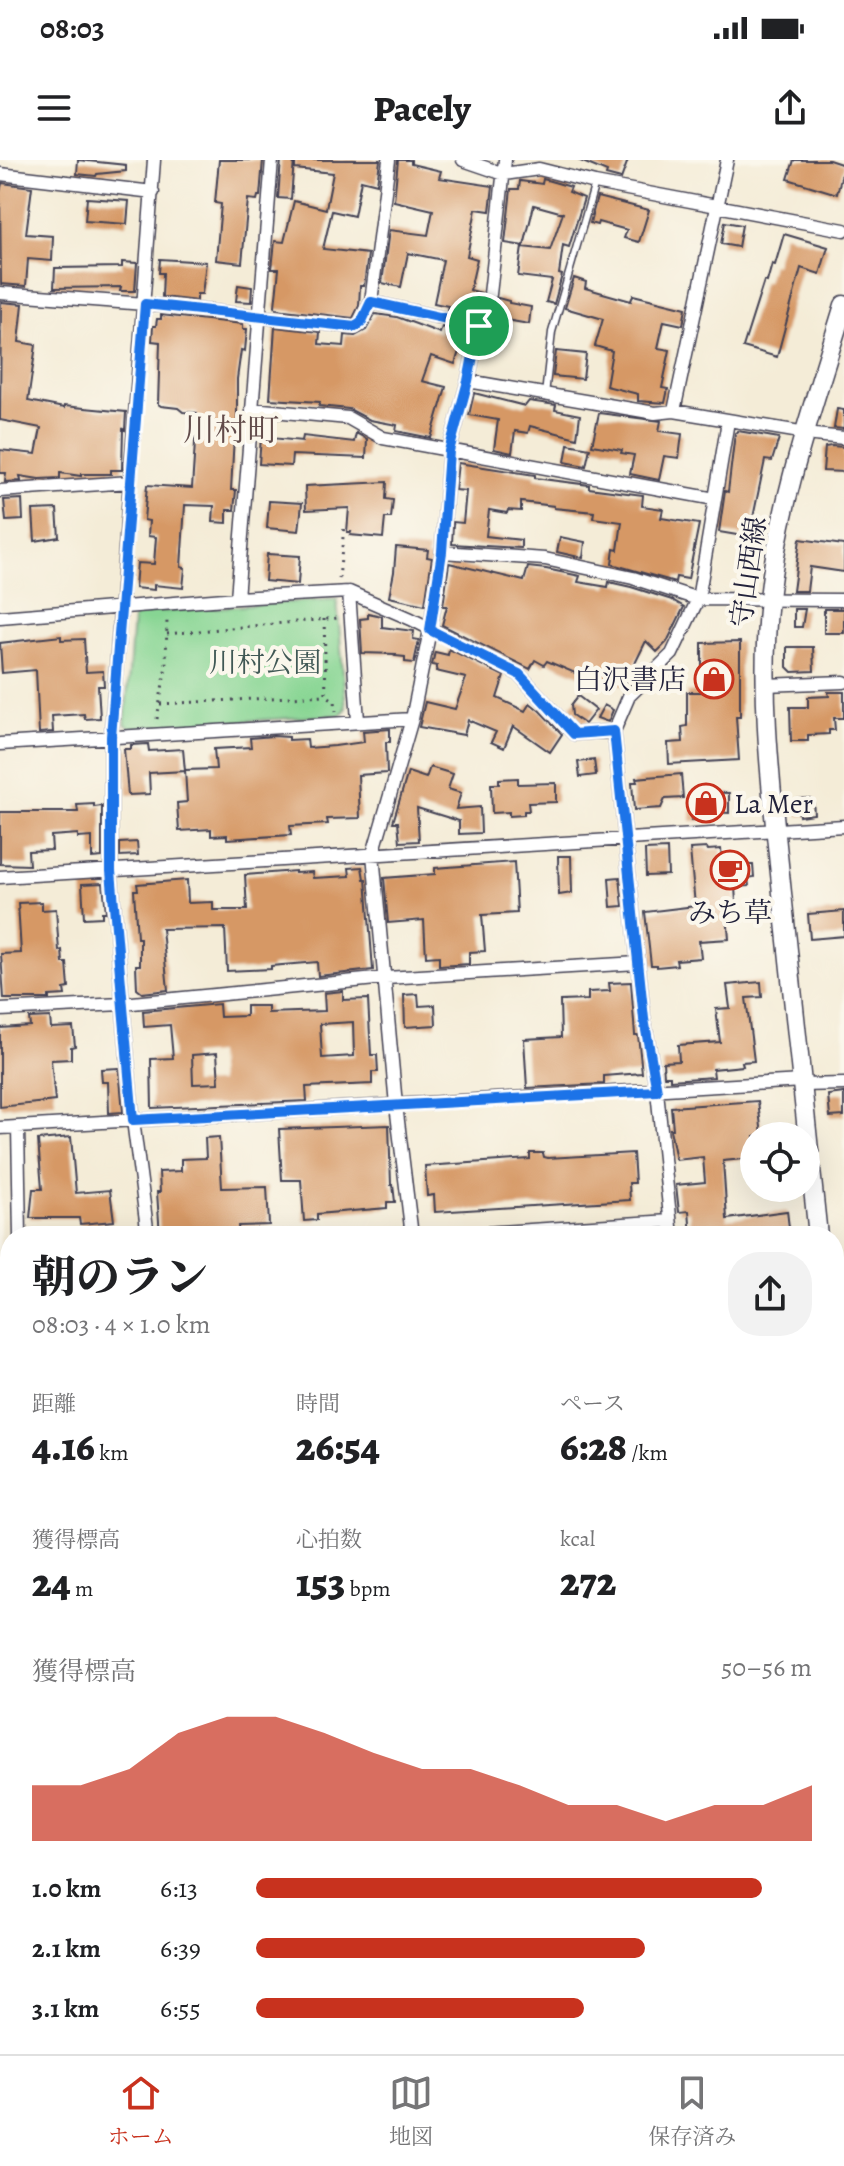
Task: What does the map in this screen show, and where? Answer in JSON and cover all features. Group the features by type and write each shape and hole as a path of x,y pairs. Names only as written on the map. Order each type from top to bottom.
{"main road":[{"name":"守山西線","path":"817,1226 776,830 765,685 769,598 789,489 839,341 844,305"}],"street":[{"path":"147,1226 133,1120 111,871 111,737 154,160"},
{"path":"237,598 272,160"},
{"path":"0,293 145,304 355,327 361,323 371,302 389,160"},
{"path":"463,160 504,174 539,169 595,183 844,230"},
{"path":"411,1226 396,1105 373,854 412,719 430,630 442,552 449,451 479,326 490,294 505,160"},
{"path":"674,411 727,160"},
{"path":"0,174 153,192"},
{"path":"371,302 479,326"},
{"path":"468,381 655,413 674,411 844,438"},
{"path":"252,409 348,418 383,438 715,499"},
{"path":"671,1226 657,1091 644,1019 614,731 629,696 672,654 698,599 728,421"},
{"path":"0,491 130,482"},
{"path":"442,552 545,559 633,578 698,599 844,600"},
{"path":"343,592 349,616 358,721"},
{"path":"0,617 343,592 519,674 574,734 614,731"},
{"path":"765,685 844,682"},
{"path":"0,744 412,719"},
{"path":"0,877 844,826"},
{"path":"0,1010 122,1004 386,978 638,963"},
{"path":"0,1128 802,1083 844,1084"},
{"path":"18,1127 20,1226"},
{"path":"592,1226 670,1221"}],"lane":[{"path":"545,395 552,332 595,183"}],"path":[{"path":"343,592 344,527"},
{"path":"155,734 166,665 168,603"},
{"path":"167,634 349,616"},
{"path":"324,619 326,695"},
{"path":"160,704 326,695 335,701 337,723"}],"green space":[{"name":"川村公園","path":"337,599 346,709 340,715 130,728 125,724 133,619 137,613"}],"building":[{"path":"78,160 126,165 126,171 96,176 77,174"},
{"path":"219,160 263,160 260,196 257,200 248,199 242,263 216,260 221,204 215,203"},
{"path":"281,160 294,160 291,199 278,198"},
{"path":"295,160 380,160 377,184 361,180 354,216 332,211 323,249 368,254 364,286 360,286 359,306 353,318 276,309 279,269 272,269 275,241 284,242 294,201 326,209 333,173 295,169"},
{"path":"398,160 411,160 411,164 441,171 439,178 493,186 490,211 476,209 467,256 477,259 470,290 481,293 470,315 447,310 448,306 434,303 443,260 408,253 401,287 382,283 389,230 428,235 433,210 394,201"},
{"path":"578,160 628,160 621,179 606,175 607,172"},
{"path":"794,160 829,160 844,165 837,194 788,179"},
{"path":"543,179 571,187 569,192 584,198 569,247 563,245 559,274 562,275 554,304 546,302 552,280 518,276 522,247 550,250 563,213 534,205 524,246 505,243 511,189 519,189 520,181 542,184"},
{"path":"2,183 32,187 26,234 53,236 52,261 28,259 26,286 1,284"},
{"path":"597,197 649,210 639,242 624,238 627,230 598,222 597,225 590,223"},
{"path":"87,198 129,201 127,224 85,221"},
{"path":"725,222 742,225 738,247 721,244"},
{"path":"784,234 828,247 820,274 801,268 777,357 743,347 764,281 767,282 772,264 775,265"},
{"path":"160,259 206,262 202,294 197,294 197,301 162,297"},
{"path":"122,262 137,263 135,291 120,291 121,287 54,288 55,268 122,267"},
{"path":"574,278 586,282 585,288 631,301 633,295 686,308 683,325 664,321 658,348 670,350 662,388 668,389 665,403 638,401 638,394 606,386 612,351 595,346 603,319 565,308"},
{"path":"238,285 252,287 251,302 236,301"},
{"path":"498,298 531,307 529,324 494,318"},
{"path":"1,302 23,304 19,342 36,345 28,401 64,408 126,412 122,470 81,476 60,473 60,478 20,476 21,481 5,482 6,473 0,473 0,450 36,454 41,428 0,420"},
{"path":"375,314 397,317 440,333 442,327 465,332 455,364 431,356 422,381 446,387 431,438 396,431 397,425 370,420 349,409 319,406 320,402 270,399 275,327 320,332 319,344 344,346 345,335 355,336 366,330"},
{"path":"161,315 243,324 243,329 247,329 237,379 237,436 234,436 231,490 236,490 234,510 227,510 227,523 213,522 214,506 185,505 181,567 185,568 183,588 154,585 154,590 135,588 137,563 154,564 156,537 148,536 149,521 144,520 147,485 192,488 197,413 158,404 160,342 152,341 153,326 156,326"},
{"path":"556,351 586,354 583,379 553,376"},
{"path":"474,393 525,406 529,401 556,405 555,410 580,415 577,438 530,426 528,433 515,431 512,453 494,449 498,420 469,415"},
{"path":"837,409 844,410 844,429 834,428"},
{"path":"599,413 661,421 659,431 682,434 679,458 664,456 659,480 630,474 634,455 592,445"},
{"path":"356,433 367,439 366,458 292,455 291,466 259,464 261,437 302,441 303,436 354,442"},
{"path":"735,433 779,438 772,461 765,460 749,537 719,532 725,491 728,492"},
{"path":"568,444 590,448 586,466 565,462"},
{"path":"825,447 844,447 844,472 823,471"},
{"path":"458,463 643,495 642,506 663,509 661,518 699,524 688,579 676,577 675,582 612,564 614,549 618,550 622,522 593,518 594,512 554,506 521,502 521,511 508,510 507,513 489,510 486,536 521,540 521,548 452,544 453,522 463,523 466,491 455,490"},
{"path":"387,482 386,499 393,500 391,518 385,518 383,538 350,535 351,532 347,532 349,508 306,510 305,486"},
{"path":"22,499 23,520 6,521 4,500"},
{"path":"269,501 302,503 299,531 267,528"},
{"path":"57,509 59,537 35,541 33,510"},
{"path":"560,537 585,542 583,558 557,552"},
{"path":"800,539 844,545 844,572 810,567 807,591 793,591"},
{"path":"396,547 428,550 427,557 432,558 425,605 389,597"},
{"path":"267,554 300,556 298,584 265,581"},
{"path":"449,563 524,581 528,567 546,569 580,576 578,582 608,587 609,582 631,587 684,607 667,642 657,652 646,641 624,686 586,667 582,676 547,661 544,665 535,660 530,669 442,625 447,606 443,606"},
{"path":"794,609 805,609 802,627 794,627"},
{"path":"824,609 844,609 844,633 824,633"},
{"path":"368,613 382,616 382,627 414,631 413,639 419,640 414,663 405,662 405,657 396,654 362,653 360,619 368,618"},
{"path":"61,636 61,640 84,639 86,672 103,671 104,686 98,686 100,718 85,719 84,714 52,716 53,732 39,733 36,670 2,673 0,643"},
{"path":"740,642 740,717 736,717 739,760 669,764 668,743 683,742 682,727 687,726 687,692 702,692 702,643"},
{"path":"787,647 813,647 814,671 792,672 787,667"},
{"path":"449,649 504,676 497,698 525,711 530,703 540,711 562,734 550,752 513,726 504,748 491,742 496,732 468,720 464,735 419,727 425,702 455,709 466,678 436,671 437,666 432,665 435,652 448,655"},
{"path":"828,692 844,692 844,718 834,718 835,730 829,730 829,734 808,735 808,741 791,741 790,707 808,707 808,697 829,696"},
{"path":"578,696 596,710 585,724 572,715 571,705"},
{"path":"604,705 613,710 608,722 597,718"},
{"path":"390,729 390,742 386,742 387,773 358,775 360,818 327,819 328,824 290,826 291,835 227,839 227,835 211,836 211,829 179,831 177,803 187,802 185,770 216,769 214,749 251,747 250,738 273,736 289,737 289,740 307,739 308,748 335,746 364,742 363,731"},
{"path":"148,744 149,751 183,749 185,771 149,773 150,794 128,795 124,749 131,749 131,745"},
{"path":"594,760 596,775 580,777 578,762"},
{"path":"430,767 453,774 448,789 461,793 456,809 480,807 481,833 459,834 459,821 417,808 419,841 400,842 398,822 393,822 408,772 426,778"},
{"path":"681,774 683,798 665,799 661,808 634,810 632,782 637,782 636,778"},
{"path":"518,778 518,784 556,783 556,802 528,803 529,811 524,811 524,815 492,813 491,784 499,784 499,779"},
{"path":"692,792 729,793 729,813 712,812 712,821 691,821"},
{"path":"797,799 813,800 814,814 799,816"},
{"path":"94,804 94,807 102,806 102,857 92,858 92,837 78,838 78,834 51,836 52,850 28,851 29,865 0,864 0,812 78,812 77,805"},
{"path":"137,842 138,855 120,856 120,843"},
{"path":"667,849 668,875 646,876 645,850"},
{"path":"690,849 721,849 722,858 745,857 746,865 753,865 754,877 748,878 749,886 735,887 736,902 726,903 729,939 699,941 701,958 676,960 677,965 651,965 645,912 695,906"},
{"path":"558,856 571,856 572,893 559,895"},
{"path":"514,862 517,913 482,915 485,951 469,952 469,964 439,966 439,956 426,957 424,920 388,923 384,878 435,874 435,868"},
{"path":"362,867 366,879 373,970 318,976 317,962 227,971 225,928 162,929 168,990 142,993 137,989 136,965 140,965 140,938 137,938 134,890 138,890 137,884 187,880 188,903 213,902 213,910 247,910 245,875 295,871 312,872 313,878 350,876 349,868"},
{"path":"620,877 623,906 611,907 609,878"},
{"path":"103,883 106,912 102,912 102,917 84,918 82,884"},
{"path":"42,902 42,910 56,909 59,951 62,950 63,963 67,963 69,988 64,989 65,995 49,996 49,999 4,999 1,954 21,953 18,903"},
{"path":"844,911 844,936 810,939 808,914"},
{"path":"631,982 642,1073 604,1076 604,1084 527,1088 524,1039 561,1037 560,1001 588,1000 588,992 610,991 609,983"},
{"path":"761,982 762,997 746,998 754,1061 742,1062 743,1066 713,1069 714,1077 670,1080 670,1076 664,1076 663,1062 679,1061 678,1045 720,1042 716,1009 730,1008 727,985"},
{"path":"343,991 343,1000 368,999 371,1055 377,1055 378,1072 372,1072 372,1084 306,1087 307,1101 152,1108 151,1059 173,1058 170,1025 144,1027 143,1011 219,1004 220,1017 246,1016 246,1006 268,1006 268,1013 325,1011 324,993","holes":["353,1022 354,1056 322,1058 320,1024","217,1053 219,1083 193,1084 192,1055"]},
{"path":"418,994 419,1006 435,1005 436,1025 405,1027 404,995"},
{"path":"50,1017 51,1028 73,1027 75,1046 71,1047 71,1059 51,1060 55,1101 0,1107 0,1028 30,1026 29,1018"},
{"path":"119,1068 123,1112 109,1113 108,1082 102,1082 101,1069"},
{"path":"844,1093 844,1116 830,1117 828,1095"},
{"path":"758,1101 760,1122 740,1122 740,1159 723,1161 727,1219 787,1211 789,1226 690,1226 689,1211 679,1212 676,1185 705,1182 703,1157 676,1160 670,1129 673,1129 671,1107"},
{"path":"389,1125 391,1185 395,1202 387,1202 387,1208 317,1214 317,1220 304,1221 301,1180 282,1180 279,1129"},
{"path":"71,1137 76,1193 110,1190 114,1221 80,1224 79,1218 30,1218 33,1189 42,1189 38,1140"},
{"path":"219,1137 222,1188 267,1187 269,1225 159,1226 159,1172 181,1171 181,1159 206,1158 205,1138"},
{"path":"530,1153 543,1153 548,1158 633,1153 635,1183 629,1183 630,1200 435,1212 434,1195 427,1196 425,1166 530,1159"}],"place":[{"name":"白沢書店","path":"714,679"},
{"name":"La Mer","path":"706,803"},
{"name":"みち草","path":"730,870"}],"district":[{"name":"川村町","path":"231,430"}],"route":[{"path":"371,302 479,326 449,451 442,552 430,630 519,674 574,734 614,731 644,1019 657,1091 133,1120 111,871 111,737 145,304 355,327 361,323 371,302"}]}
